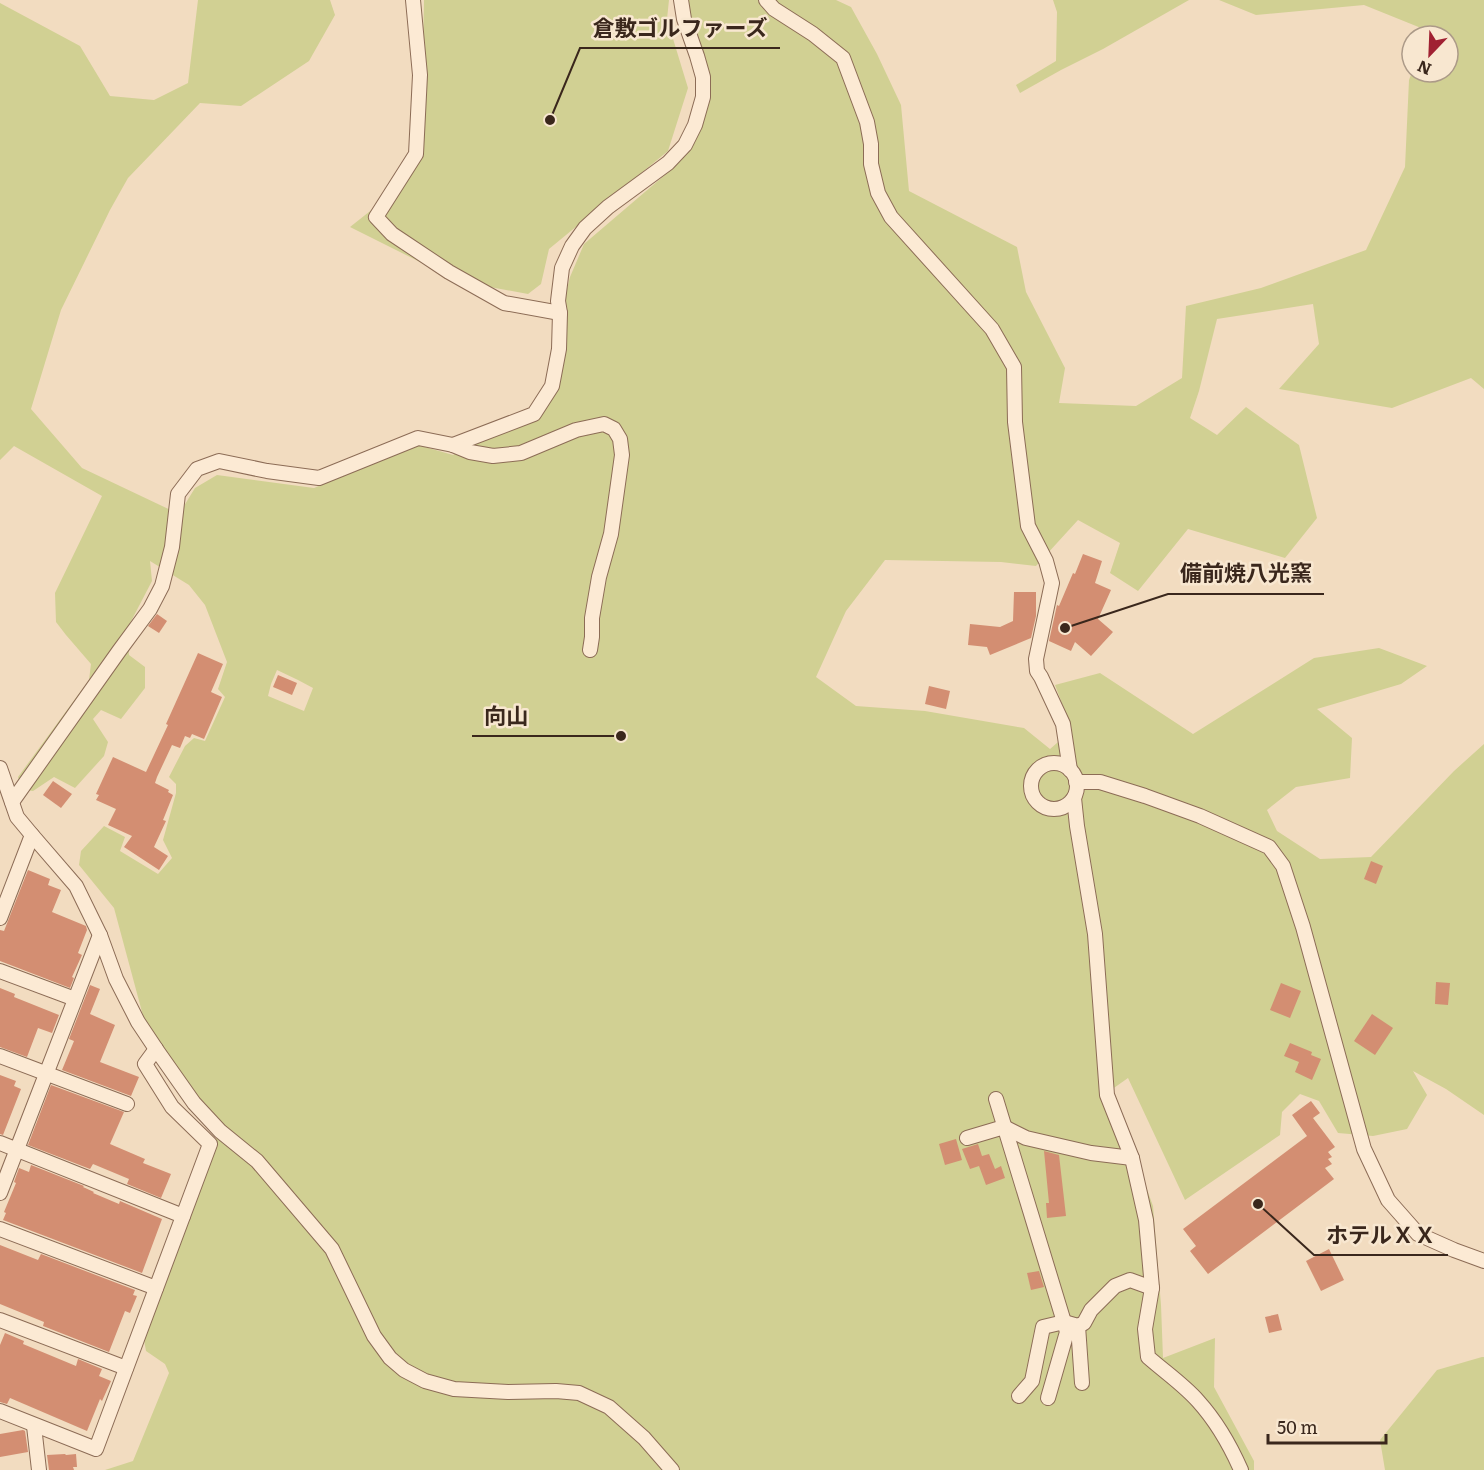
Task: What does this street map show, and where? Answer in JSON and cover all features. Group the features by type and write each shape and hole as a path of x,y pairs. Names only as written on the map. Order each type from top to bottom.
{"street":[{"path":"413,0 420,75 416,154 376,217 392,234 449,272 504,303 560,313"},
{"path":"453,445 534,414 552,386 559,349 558,301 562,268 572,246 585,228 608,207 668,163 685,145 695,124 703,97 703,77 684,19 681,0"},
{"path":"765,0 774,9 813,33 843,58 867,122 871,144 871,164 878,193 891,217 992,329 1014,367 1015,422 1028,526 1046,561 1052,583 1036,659 1037,671 1063,724 1076,790 1074,798 1077,826 1095,934 1107,1095 1132,1158 1146,1220 1152,1288 1145,1329 1148,1357 1197,1400 1229,1444 1241,1470"},
{"path":"12,802 150,609 162,586 172,548 178,494 197,469 219,461 267,471 319,478 418,438 493,456 521,453 576,430 604,424 614,429 620,439 622,455 611,534 599,577 592,618 590,650"},
{"path":"1074,798 1068,805 1060,808 1051,809 1042,806 1032,792 1033,777 1043,766 1057,764 1073,776 1145,795 1200,816 1269,847 1283,866 1303,927 1364,1149 1388,1200 1418,1234 1484,1262"},
{"path":"0,768 17,816 76,886 100,935 116,979 138,1022 194,1103 220,1131 257,1161 332,1249 374,1336 390,1358 404,1370 425,1381 454,1389 579,1393 609,1407 644,1438 672,1470"},
{"path":"0,918 32,835"},
{"path":"0,1193 100,935"},
{"path":"0,971 75,999"},
{"path":"0,1411 96,1449 210,1144 172,1107 145,1064 156,1049"},
{"path":"0,1056 127,1104"},
{"path":"996,1099 1066,1332 1048,1398"},
{"path":"967,1138 1004,1127 1026,1138 1091,1153 1132,1158"},
{"path":"0,1143 183,1215"},
{"path":"0,1229 156,1288"},
{"path":"1019,1396 1032,1381 1043,1327 1064,1322 1078,1326 1084,1323 1091,1310 1115,1286 1130,1280 1152,1288"},
{"path":"0,1320 126,1368"},
{"path":"1078,1326 1082,1383"},
{"path":"34,1426 39,1470"}],"shaded area":[{"path":"198,0 330,0 335,15 309,61 241,106 200,103 128,178 61,310 31,409 82,468 179,514 195,488 217,475 314,488 418,445 453,455 552,395 564,365 563,305 570,277 584,244 666,174 688,149 706,106 688,18 688,0 836,0 851,7 901,105 909,191 1017,247 1026,292 1065,368 1059,403 1136,406 1182,378 1186,306 1261,288 1366,250 1405,167 1409,84 1460,84 1460,24 1411,24 1364,5 1256,15 1219,0 1484,0 1484,389 1471,378 1392,408 1279,389 1319,344 1313,304 1217,319 1190,418 1217,435 1246,407 1299,445 1317,518 1285,558 1188,529 1138,591 1110,573 1120,543 1078,520 1036,566 1001,562 885,560 846,611 816,677 856,706 925,711 1024,728 1050,749 1072,730 1055,685 1100,673 1193,734 1314,658 1379,648 1427,666 1401,684 1317,709 1352,738 1350,778 1296,787 1267,810 1277,831 1320,859 1371,857 1454,771 1484,744 1484,1115 1446,1089 1413,1071 1427,1095 1407,1129 1373,1136 1338,1133 1319,1101 1300,1094 1282,1112 1280,1135 1185,1200 1128,1078 1111,1090 1153,1206 1163,1358 1215,1338 1214,1387 1254,1461 1254,1470 105,1470 133,1461 169,1373 165,1364 146,1351 144,1340 146,1329 221,1125 196,1100 145,1023 114,908 79,865 81,851 104,826 125,837 120,851 158,874 172,858 163,840 176,793 176,784 169,777 185,746 194,738 205,741 225,697 218,689 227,662 205,605 189,585 150,561 152,581 127,629 129,655 145,667 145,688 121,719 101,710 93,719 108,742 104,756 75,788 54,777 33,791 25,790 20,785 18,777 89,680 91,664 56,622 55,593 102,496 14,446 0,460 0,3 80,46 110,96 154,100 188,83","holes":["277,670 313,688 304,711 268,696"]},
{"path":"424,0 669,0 667,19 688,88 668,151 549,249 541,284 528,294 458,281 350,227 403,185 421,158"},
{"path":"1053,0 1189,0 1020,93 1016,85 1056,61 1057,12"},
{"path":"1484,1357 1484,1470 1385,1470 1380,1440 1437,1370"}],"building":[{"path":"1083,554 1102,561 1095,583 1111,590 1098,619 1113,632 1091,656 1075,642 1071,651 1049,641 1057,605 1059,606"},
{"path":"1014,592 1036,592 1036,616 1031,638 990,655 987,647 968,645 970,624 1000,627 1013,621"},
{"path":"157,614 167,621 159,633 148,626"},
{"path":"198,653 223,664 211,692 222,697 204,739 192,734 190,738 185,736 180,748 172,745 157,777 155,783 169,790 168,792 173,795 163,820 166,821 154,847 168,856 159,870 124,847 132,836 108,825 116,809 96,800 99,795 96,794 113,757 146,772"},
{"path":"278,675 297,683 292,695 273,687"},
{"path":"929,686 950,691 946,709 925,704"},
{"path":"53,781 72,794 61,808 43,795"},
{"path":"1371,861 1383,866 1376,884 1364,879"},
{"path":"28,870 50,879 48,885 61,890 52,912 86,926 87,930 78,953 82,955 72,977 74,978 70,988 0,961 0,930 4,931"},
{"path":"1436,982 1450,983 1448,1005 1435,1004"},
{"path":"1281,983 1301,991 1290,1018 1270,1010"},
{"path":"90,985 100,989 90,1014 115,1025 100,1062 139,1077 131,1096 62,1070 74,1041 69,1039"},
{"path":"0,988 15,994 14,997 59,1015 52,1033 38,1028 27,1057 0,1047"},
{"path":"1372,1014 1393,1028 1375,1055 1354,1041"},
{"path":"1290,1043 1312,1052 1311,1055 1321,1059 1312,1080 1295,1072 1299,1062 1284,1056"},
{"path":"0,1075 16,1081 14,1086 21,1089 3,1135 0,1134"},
{"path":"51,1085 124,1112 110,1144 145,1159 143,1163 171,1174 161,1198 127,1184 129,1179 93,1164 90,1169 28,1145"},
{"path":"1311,1101 1320,1113 1313,1118 1335,1147 1328,1152 1332,1157 1328,1159 1332,1164 1325,1168 1334,1179 1208,1274 1190,1251 1196,1246 1183,1229 1307,1136 1292,1115"},
{"path":"956,1139 962,1160 945,1165 939,1144"},
{"path":"978,1144 982,1156 989,1154 995,1169 1001,1166 1005,1178 986,1185 979,1166 970,1169 962,1149"},
{"path":"1044,1151 1059,1155 1066,1216 1047,1218 1046,1203 1049,1203"},
{"path":"31,1165 84,1186 93,1193 119,1204 120,1201 162,1219 142,1273 3,1220 19,1168 29,1172"},
{"path":"0,1245 38,1260 41,1254 135,1290 133,1295 137,1296 130,1313 125,1311 109,1352 43,1326 44,1322 0,1304"},
{"path":"1329,1249 1344,1280 1321,1291 1306,1261"},
{"path":"1039,1271 1044,1287 1031,1290 1027,1273"},
{"path":"1278,1314 1282,1330 1269,1333 1265,1317"},
{"path":"5,1333 24,1341 23,1344 76,1366 78,1359 102,1369 99,1376 111,1381 102,1401 100,1399 87,1431 10,1398 7,1404 0,1402 0,1345"},
{"path":"23,1430 28,1452 0,1457 0,1434"},
{"path":"76,1454 77,1467 73,1467 74,1470 49,1470 47,1455"}],"place":[{"name":"倉敷ゴルファーズ","path":"550,120"},
{"name":"備前焼八光窯","path":"1065,628"},
{"name":"向山","path":"621,736"},
{"name":"ホテルＸＸ","path":"1258,1204"}]}
